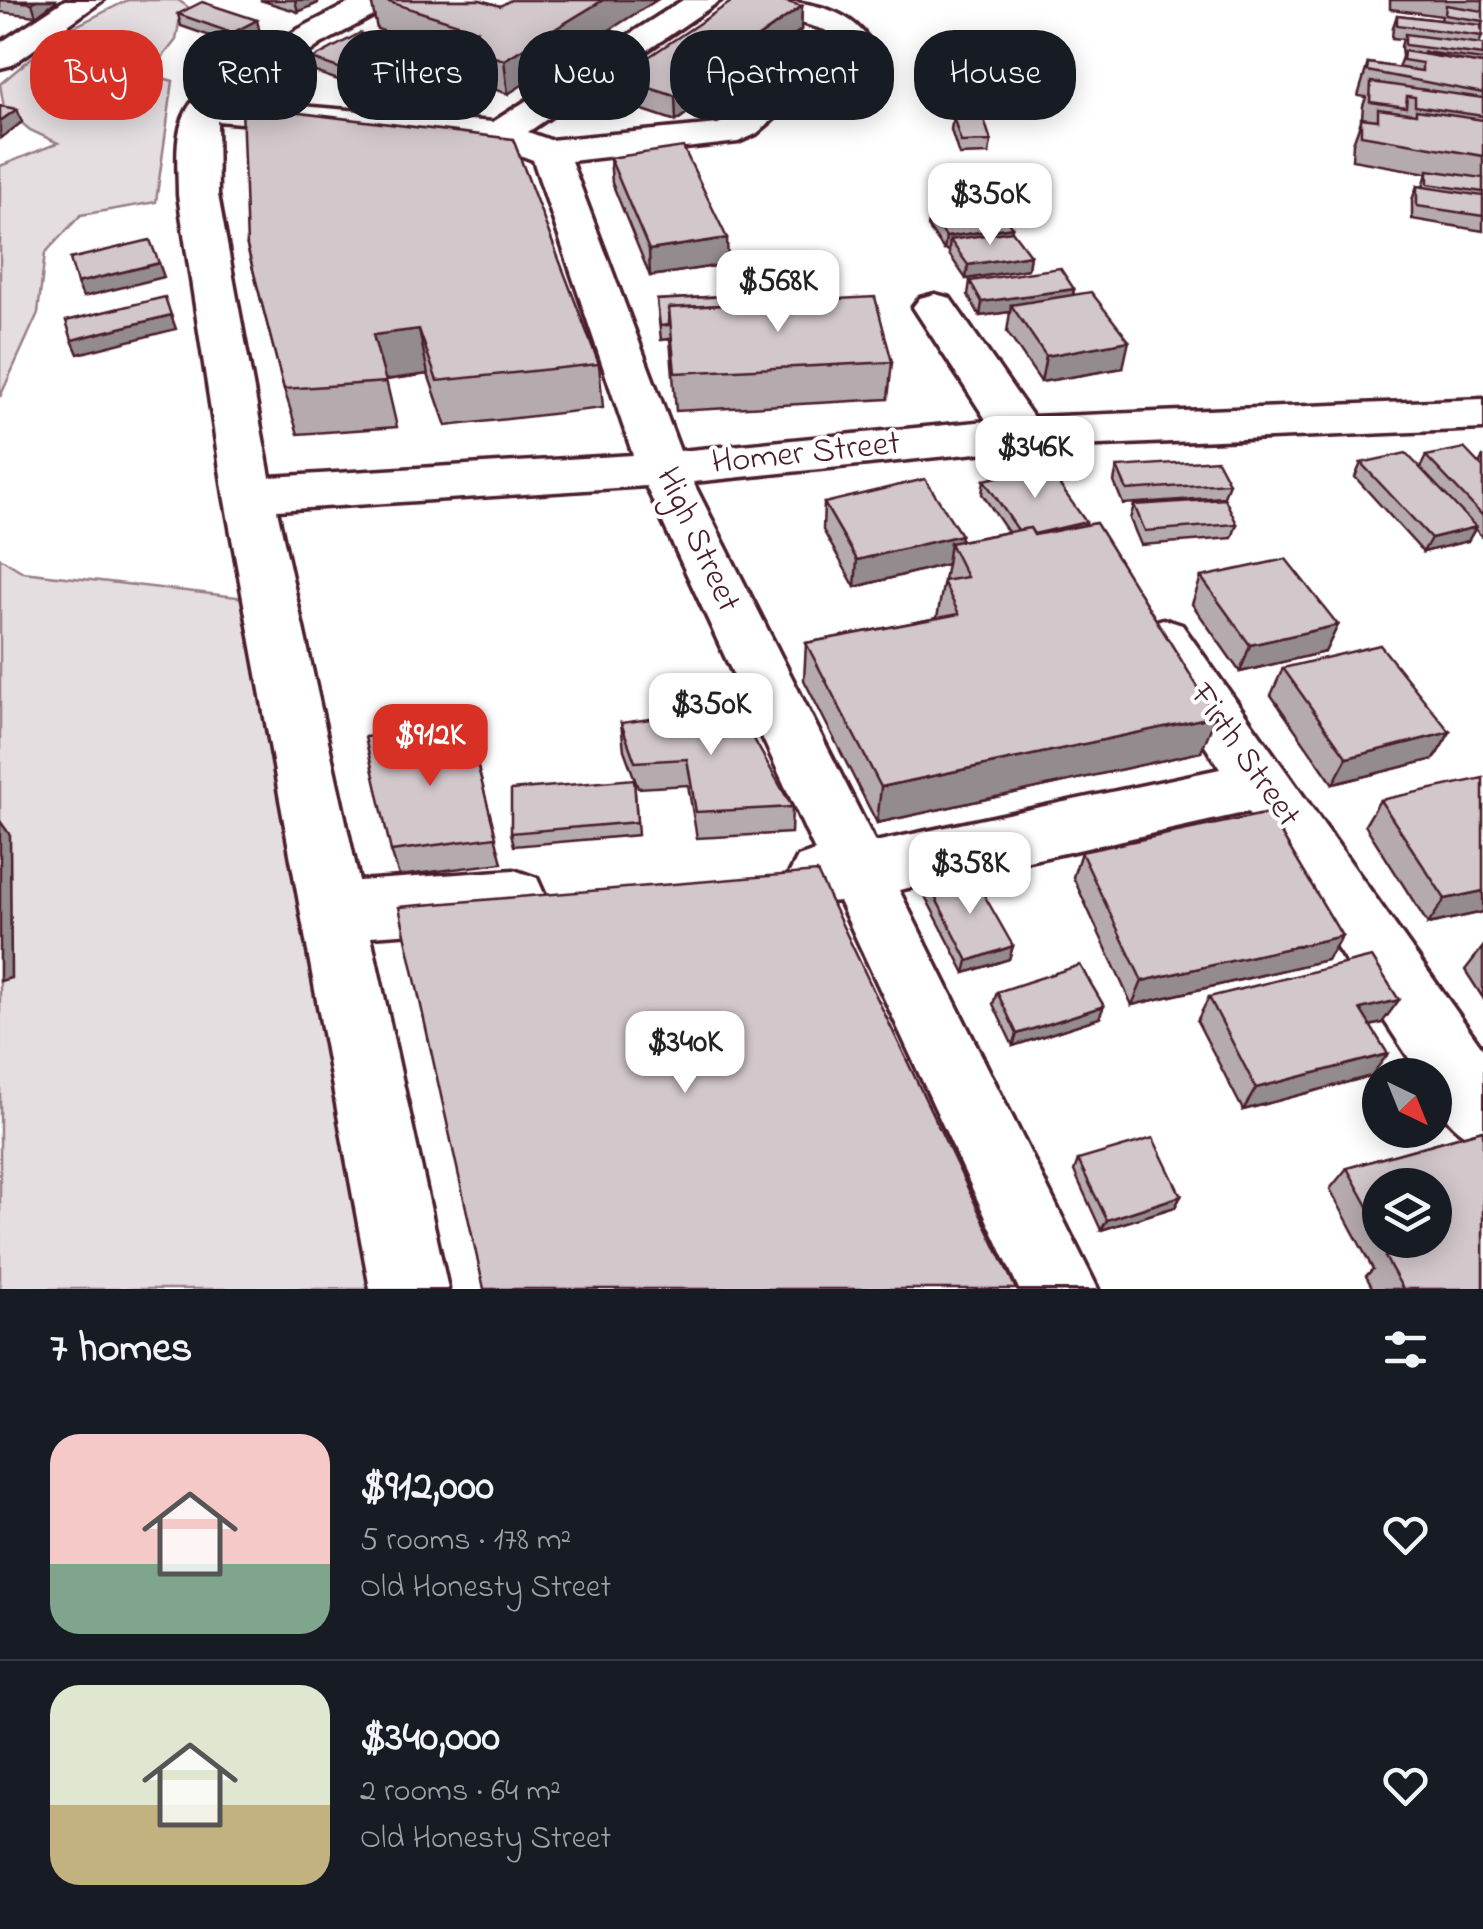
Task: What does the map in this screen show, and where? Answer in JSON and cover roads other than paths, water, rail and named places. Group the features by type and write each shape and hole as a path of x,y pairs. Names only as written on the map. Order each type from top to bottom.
{"street":[{"path":"0,58 88,0"},
{"path":"317,32 379,0"},
{"path":"500,134 705,0"},
{"path":"317,118 500,134 546,152 725,134 743,126 850,37 837,23 758,0"},
{"path":"198,120 198,195 249,495 409,1289"},
{"name":"High Street","path":"546,152 555,165 662,468 1059,1289"},
{"path":"935,307 1064,497"},
{"name":"Homer Street","path":"249,495 662,468 1019,433 1483,414"},
{"name":"Firth Street","path":"1131,592 1483,1109"},
{"path":"760,880 857,873 1264,784"},
{"path":"333,912 566,894"}]}
